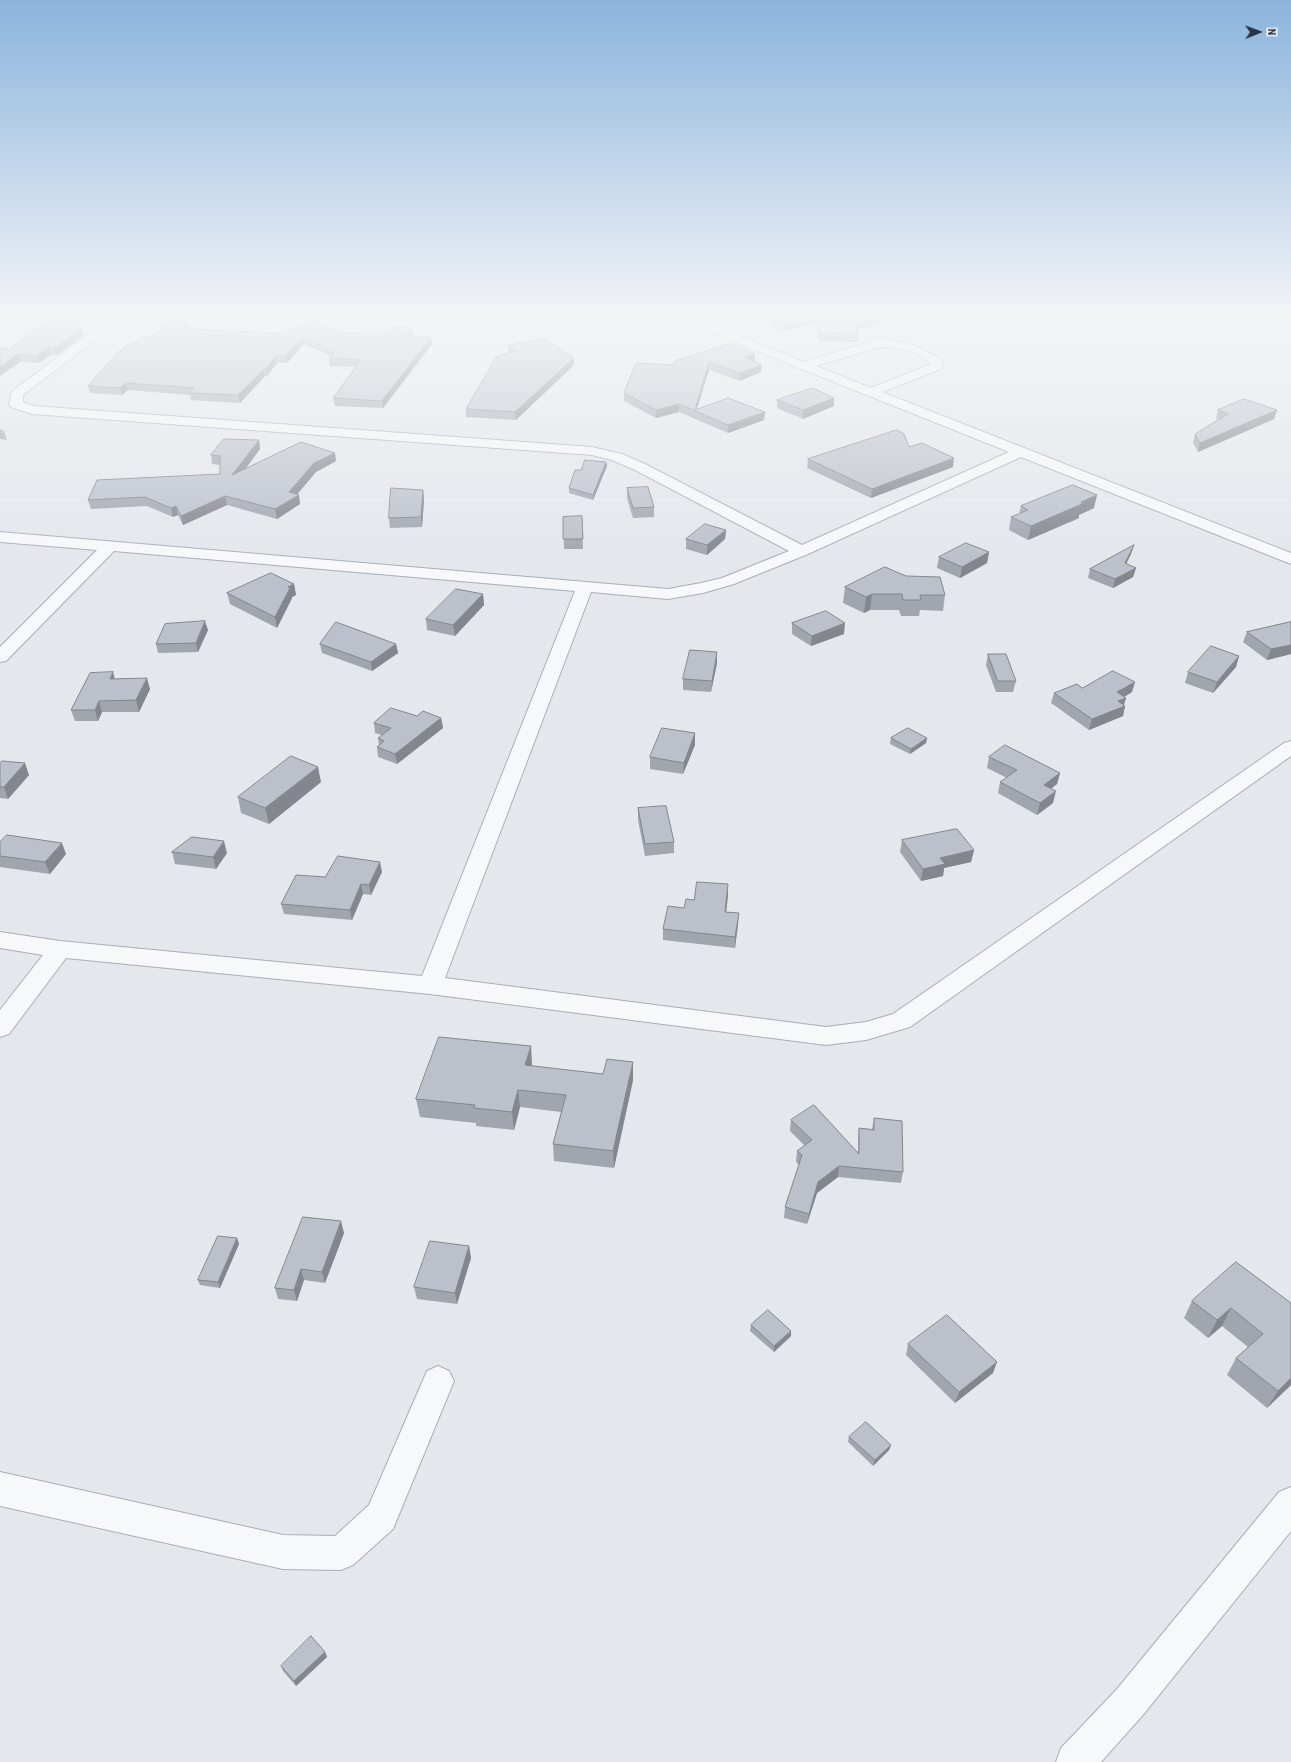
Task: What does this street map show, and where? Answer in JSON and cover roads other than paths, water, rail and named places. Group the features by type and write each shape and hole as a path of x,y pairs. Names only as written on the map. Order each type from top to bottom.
{"street":[{"path":"17,397 16,404 32,410 592,451 617,457 640,467 802,551"},
{"path":"884,397 1291,559"},
{"path":"0,537 668,594 728,581 802,551 1020,452"},
{"path":"0,657 110,546"},
{"path":"430,984 584,588"},
{"path":"0,940 60,949 430,984 826,1036 866,1031 901,1021 1291,747"},
{"path":"0,1028 60,949"},
{"path":"0,1489 283,1552 341,1553 381,1518 438,1381"},
{"path":"1075,1762 1130,1702 1291,1504"}]}
